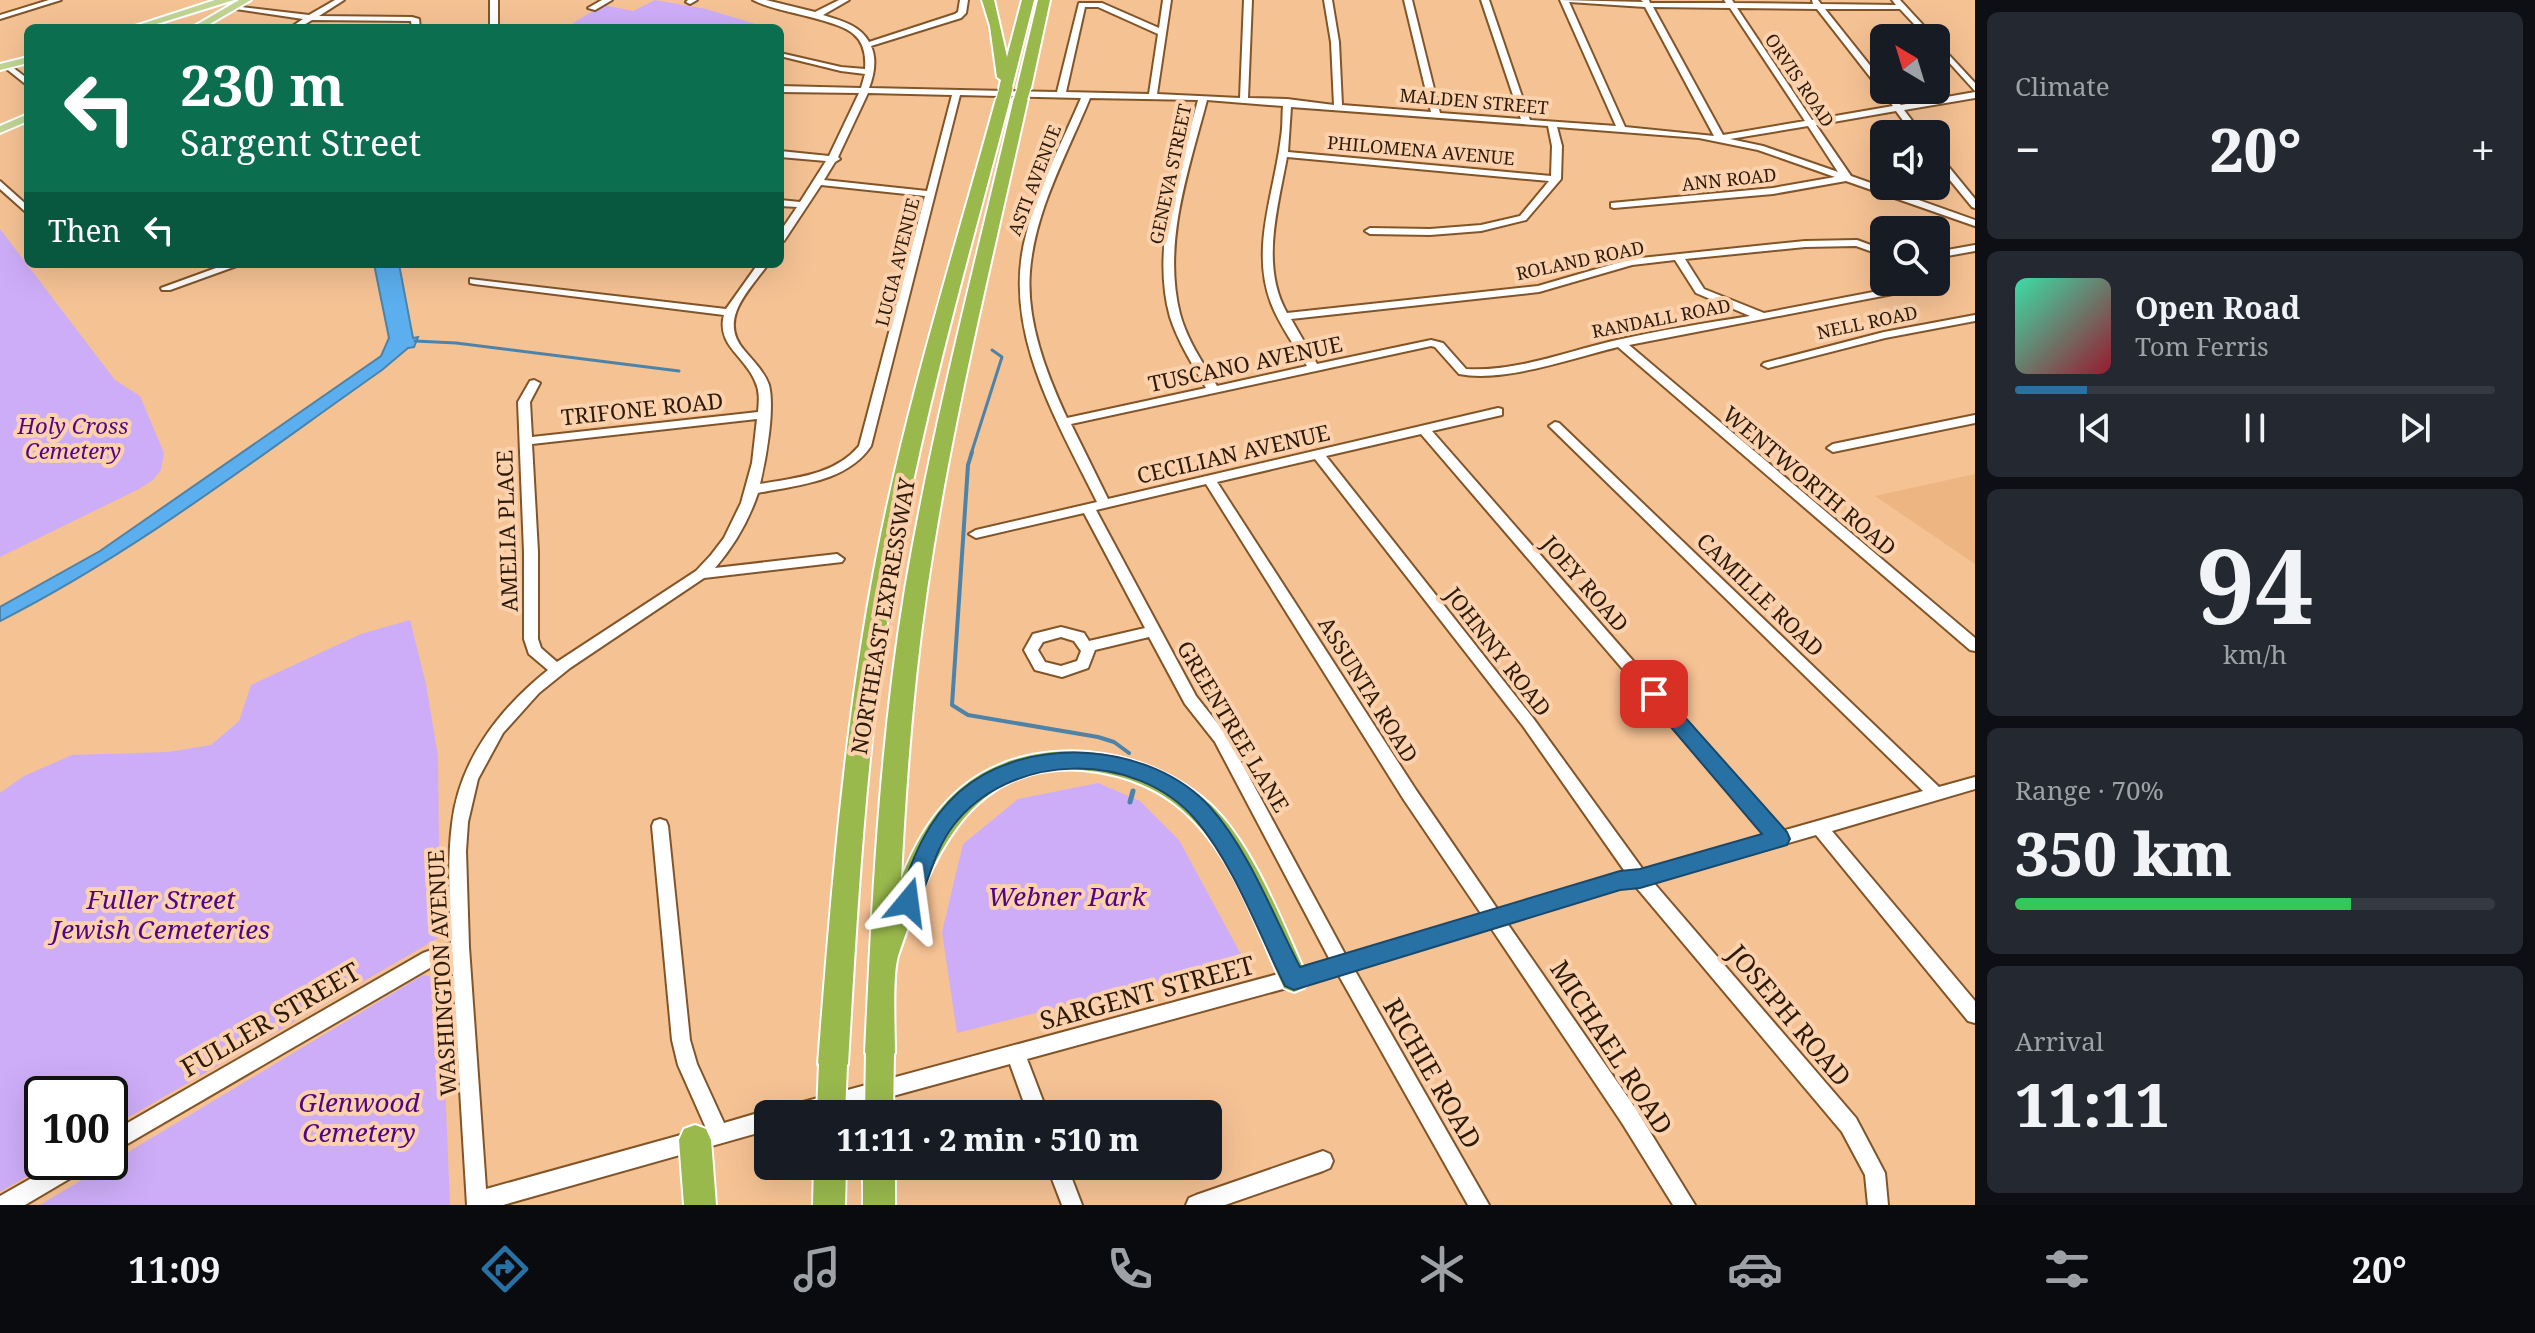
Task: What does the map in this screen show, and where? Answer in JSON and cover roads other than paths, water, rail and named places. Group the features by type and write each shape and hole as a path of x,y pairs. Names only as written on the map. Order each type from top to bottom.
{"highway":[{"path":"988,0 1013,93"},
{"name":"NORTHEAST EXPRESSWAY","path":"879,1100 883,959 896,760 916,590 1013,93 1019,35 1028,0"},
{"name":"NORTHEAST EXPRESSWAY","path":"832,1100 853,802 881,594 909,459 1013,93 1035,37 1044,0"},
{"path":"1035,37 1048,24 1058,4"},
{"path":"883,959 908,902 920,862 936,832 957,807 981,787 1010,771 1044,762 1080,760 1114,764 1148,775 1178,792 1203,813 1229,851 1294,979"},
{"path":"700,1205 707,1137"},
{"path":"829,1205 830,1180"},
{"path":"879,1180 879,1205"}],"main road":[{"path":"147,24 213,5 245,0"},
{"path":"202,24 233,3"},
{"path":"4,66 24,61"},
{"path":"0,130 24,119"}],"street":[{"path":"0,17 57,0"},
{"path":"301,24 340,0"},
{"path":"494,0 494,24"},
{"path":"592,8 608,0"},
{"path":"757,0 852,29 869,44"},
{"path":"814,16 845,0"},
{"path":"869,44 961,14 964,0"},
{"path":"1153,96 1167,0"},
{"path":"1244,100 1248,0"},
{"path":"1328,0 1335,42 1338,106"},
{"path":"1408,0 1436,114"},
{"path":"1485,0 1526,121"},
{"path":"1621,128 1564,0 1900,4 1918,24"},
{"path":"1647,2 1720,138 1975,95"},
{"path":"233,3 311,18 415,24"},
{"name":"ORVIS ROAD","path":"1730,3 1847,178"},
{"path":"1816,3 1870,71"},
{"path":"1061,94 1082,5 1101,6 1163,33"},
{"path":"784,233 835,159 864,91 869,44"},
{"path":"784,54 868,74 879,86 899,91"},
{"path":"1950,59 1975,88"},
{"path":"4,66 24,80"},
{"name":"MALDEN STREET","path":"784,89 1087,94 1287,102 1720,138 1975,223"},
{"name":"LUCIA AVENUE","path":"755,489 834,470 851,462 862,451 957,94"},
{"name":"ASTI AVENUE","path":"1087,94 1037,213 1025,268 1024,292 1029,330 1040,365 1096,506"},
{"name":"GENEVA STREET","path":"1203,98 1172,229 1167,264 1176,318 1214,391"},
{"path":"1287,102 1286,137 1267,257 1271,288 1282,317 1314,369"},
{"path":"1895,104 1907,120"},
{"path":"1370,231 1430,232 1509,223 1523,218 1556,179 1557,146 1552,123"},
{"path":"784,154 835,159"},
{"name":"PHILOMENA AVENUE","path":"1282,154 1556,179"},
{"path":"1950,174 1975,205"},
{"name":"ANN ROAD","path":"1614,205 1773,191 1847,178"},
{"path":"819,182 930,194"},
{"path":"0,184 24,207"},
{"path":"784,203 803,205"},
{"name":"ROLAND ROAD","path":"1282,317 1539,289 1619,264 1832,242 1857,243 1870,248"},
{"path":"1950,252 1975,248"},
{"path":"1679,258 1700,291 1766,317"},
{"path":"166,288 225,268"},
{"path":"474,281 730,313 760,268"},
{"name":"RANDALL ROAD","path":"1435,343 1461,371 1474,374 1870,296"},
{"name":"WASHINGTON AVENUE","path":"477,1204 460,947 458,836 470,779 505,718 557,670 701,574 720,554 738,526 755,489 762,453 763,415 761,379 729,335 730,313"},
{"name":"NELL ROAD","path":"1768,365 1884,335 1975,318"},
{"name":"TUSCANO AVENUE","path":"1064,422 1435,343"},
{"name":"WENTWORTH ROAD","path":"1620,343 1975,646"},
{"name":"AMELIA PLACE","path":"534,383 524,402 531,552 531,639 534,650 557,670"},
{"name":"CECILIAN AVENUE","path":"976,534 1498,412"},
{"name":"TRIFONE ROAD","path":"525,441 763,415"},
{"path":"1833,448 1975,419"},
{"name":"CAMILLE ROAD","path":"1555,426 1936,794"},
{"name":"JOEY ROAD","path":"1424,429 1779,839"},
{"name":"JOHNNY ROAD","path":"1318,454 1528,722 1640,879"},
{"name":"ASSUNTA ROAD","path":"1209,479 1410,795 1495,919"},
{"name":"GREENTREE LANE","path":"1096,506 1153,631 1191,702 1221,738 1342,965"},
{"path":"701,574 837,559"},
{"path":"1087,647 1153,631"},
{"name":"SARGENT STREET","path":"844,1100 1294,979 1620,881 1640,879 1975,783"},
{"path":"660,826 681,1040 707,1137"},
{"path":"1819,827 1975,1015"},
{"name":"JOSEPH ROAD","path":"1640,879 1849,1125 1875,1173 1877,1201"},
{"name":"MICHAEL ROAD","path":"1495,919 1629,1116 1685,1205"},
{"name":"FULLER STREET","path":"128,1134 429,959 460,947"},
{"name":"RICHIE ROAD","path":"1342,965 1479,1205"},
{"path":"1016,1054 1033,1100"},
{"path":"477,1204 754,1124"},
{"path":"1196,1205 1323,1161"},
{"path":"5,1205 48,1180"},
{"path":"1062,1180 1072,1205"}],"water":[{"path":"375,268 400,268 413,338 418,337 414,347 408,348 382,370 148,534 0,621 0,607 100,551 381,356 389,338"}],"waterway":[{"path":"415,341 456,343 679,371"},
{"path":"971,454 1002,357 992,350"},
{"path":"972,452 968,465 952,705 968,715 1098,737 1114,742 1129,753"},
{"path":"1130,802 1133,791"}],"park label":[{"name":"Holy Cross Cemetery","path":"73,438"},
{"name":"Webner Park","path":"1067,896"},
{"name":"Fuller Street Jewish Cemeteries","path":"161,914"},
{"name":"Glenwood Cemetery","path":"359,1117"}]}
